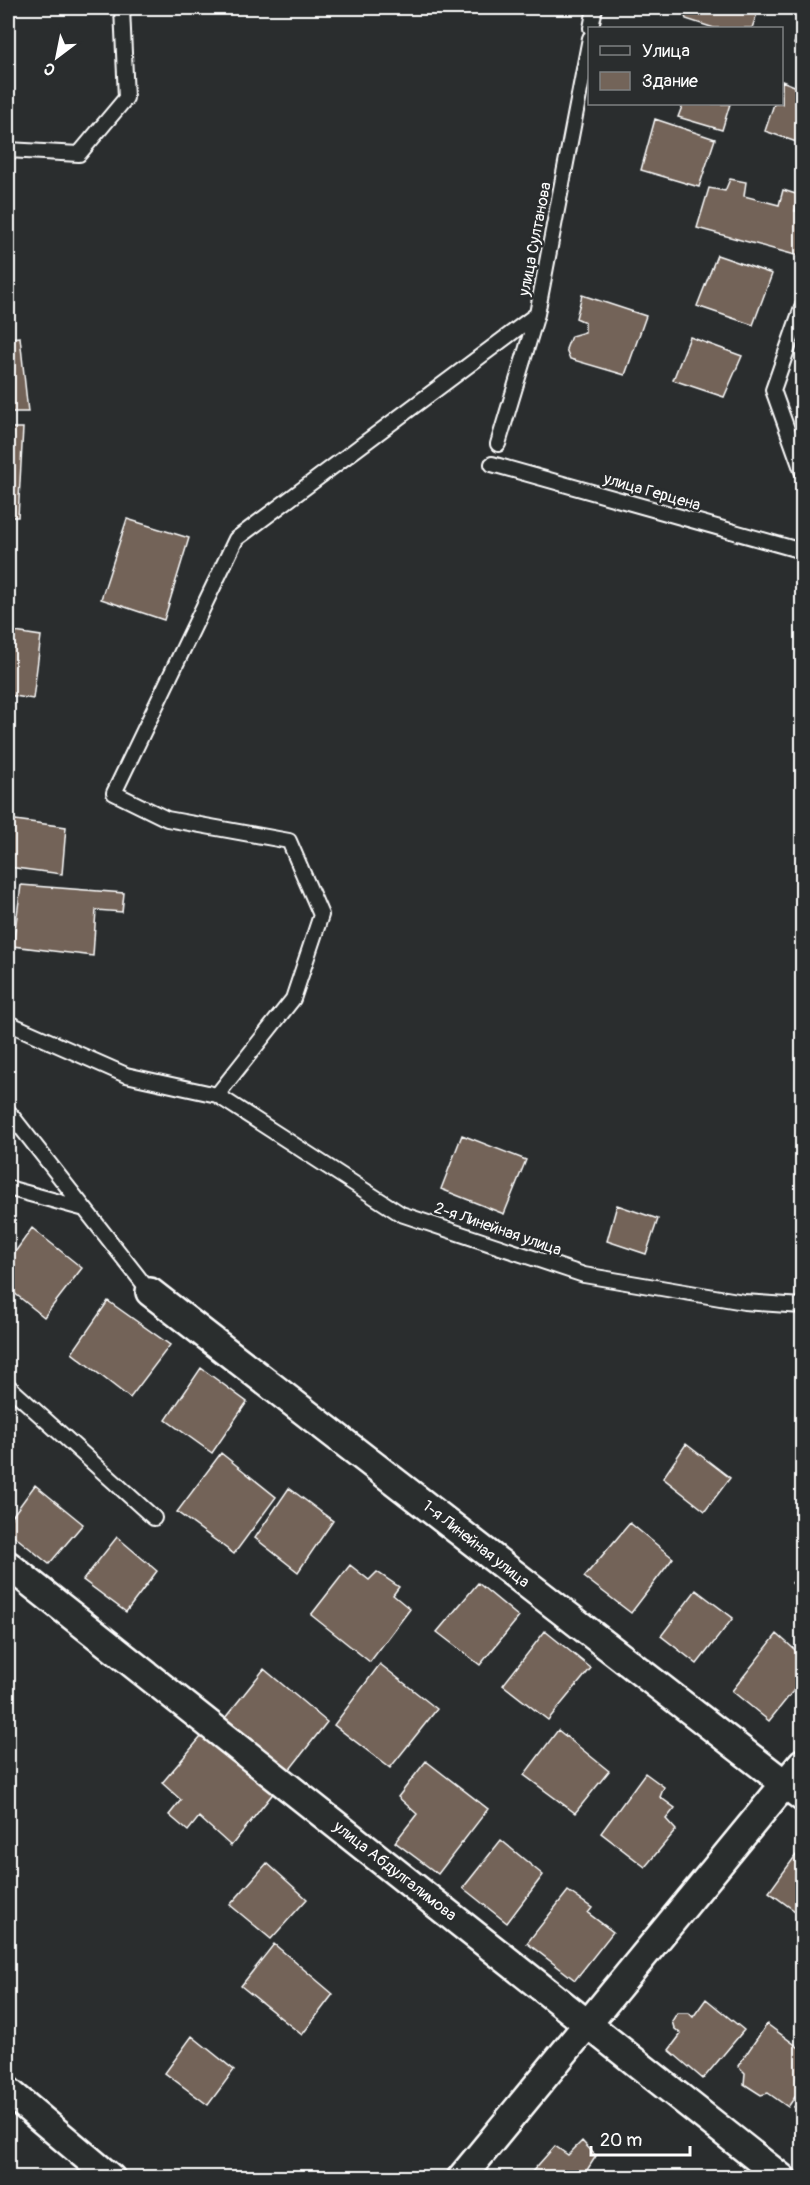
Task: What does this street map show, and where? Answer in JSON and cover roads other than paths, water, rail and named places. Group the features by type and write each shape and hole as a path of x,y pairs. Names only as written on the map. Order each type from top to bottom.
{"street":[{"name":"1-я Линейная улица","path":"150,1292 794,1791"},
{"name":"улица Абдулгалимова","path":"8,1565 782,2178"},
{"path":"461,2178 588,2023 794,1791 802,1762"},
{"path":"8,2091 111,2178"}],"lane":[{"path":"8,150 79,154 126,98 122,8"},
{"path":"591,27 595,8"},
{"name":"улица Султанова","path":"498,444 537,314 588,48"},
{"path":"802,306 773,390 802,471"},
{"path":"8,1023 126,1075 217,1095 293,999 321,915 289,841 167,819 114,793 236,539 537,314"},
{"name":"улица Герцена","path":"492,464 802,551"},
{"name":"2-я Линейная улица","path":"217,1095 401,1214 584,1275 744,1302 802,1306"},
{"path":"8,1111 150,1292"},
{"path":"8,1188 85,1209"},
{"path":"8,1386 154,1518"}]}
